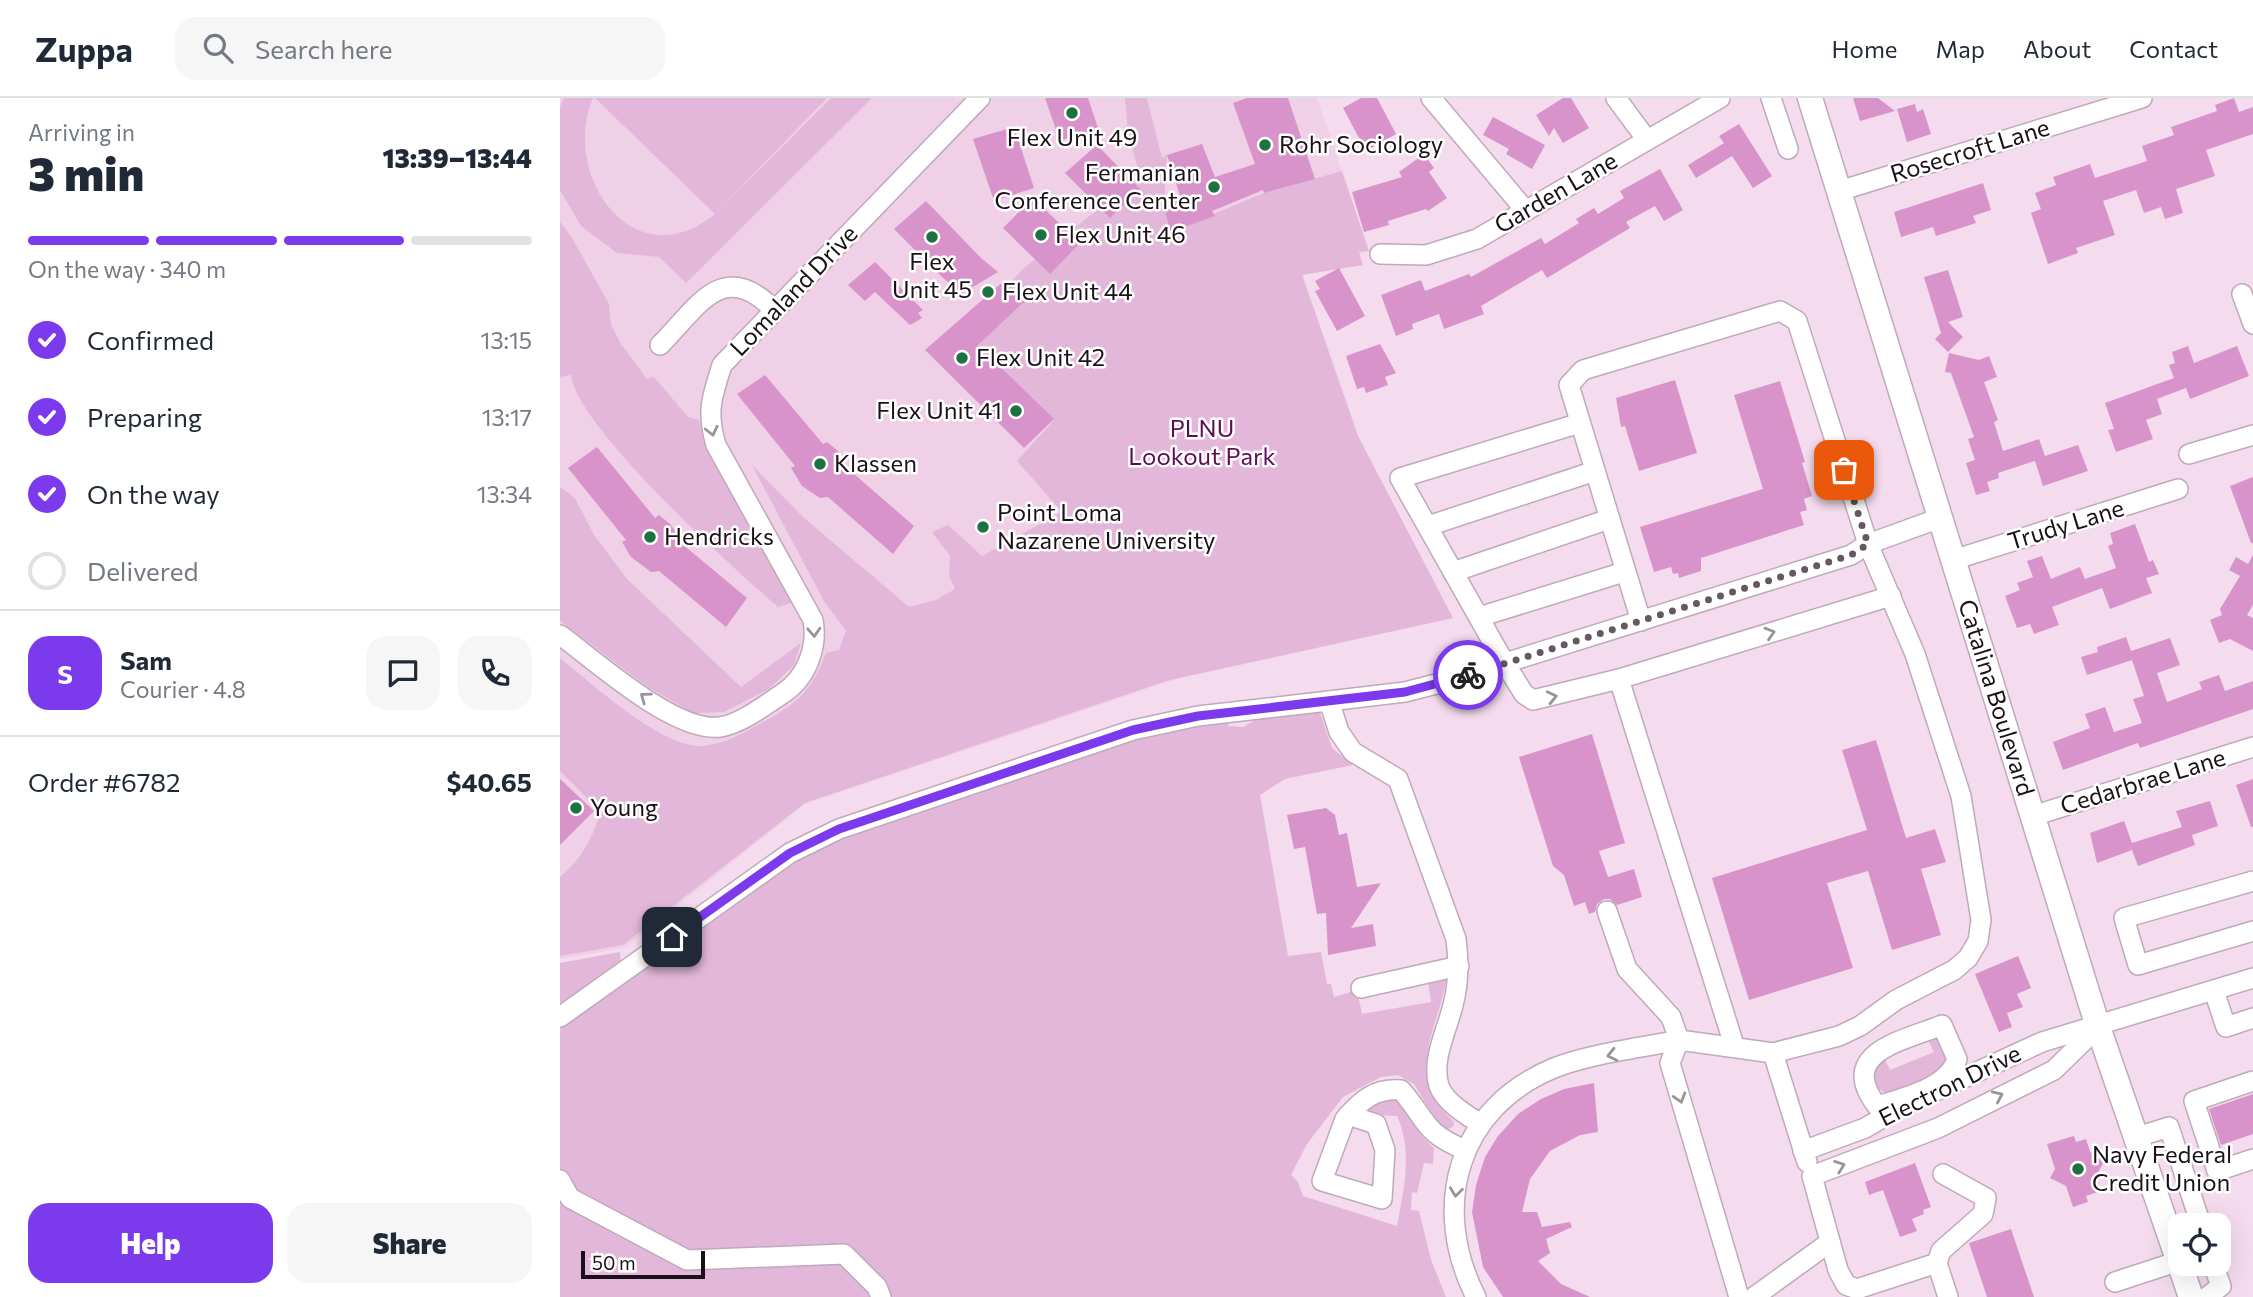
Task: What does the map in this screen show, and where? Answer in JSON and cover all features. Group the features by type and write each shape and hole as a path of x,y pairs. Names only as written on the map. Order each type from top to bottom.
{"main road":[{"name":"Catalina Boulevard","path":"1810,98 2098,1027 2168,1229"},
{"name":"Catalina Boulevard","path":"2185,1276 2192,1296"}],"street":[{"name":"Lomaland Drive","path":"560,635 670,715 695,726 722,727 790,689 811,658 816,636 813,620 716,445 710,424 709,404 722,365 980,98"},
{"path":"1432,98 1526,211"},
{"path":"1616,98 1647,140"},
{"name":"Garden Lane","path":"1380,254 1426,255 1476,239 1720,98"},
{"path":"1771,98 1788,149"},
{"name":"Rosecroft Lane","path":"1839,191 2142,98"},
{"path":"660,345 712,293 726,286 743,287 760,295 774,310"},
{"path":"2242,294 2253,324"},
{"path":"1476,1297 1462,1269 1454,1227 1455,1190 1465,1150 1479,1123 1518,1086 1556,1067 1679,1040 1734,1045 1773,1053 1839,1036 1860,1026 1896,1000 1954,970 1968,958 1978,941 1981,920 1979,896 1961,796 1915,654 1868,544 1797,321 1780,311 1583,370 1569,385 1641,621"},
{"path":"1580,423 1400,478 1504,662 1524,694 1533,700 1619,679 1891,596"},
{"path":"2189,454 2253,435"},
{"path":"1428,526 1595,471"},
{"name":"Trudy Lane","path":"1953,560 2178,489"},
{"path":"560,1017 790,853 839,829 1133,730 1198,716 1405,692 1851,555 1868,544 1940,518"},
{"path":"1453,572 1609,519"},
{"path":"1479,617 1624,572"},
{"path":"1619,679 1734,1045"},
{"path":"1329,701 1339,732 1353,752 1398,779 1456,939 1459,966 1454,1003 1438,1053 1439,1087 1456,1108 1479,1123"},
{"name":"Cedarbrae Lane","path":"2033,816 2253,747"},
{"path":"2253,881 2124,918 2138,965 2253,931"},
{"path":"1607,911 1627,969 1671,1017 1679,1040 1670,1063 1739,1297"},
{"path":"1361,988 1459,966"},
{"name":"Electron Drive","path":"1803,1151 1865,1128 1902,1102 2042,1042 2253,978"},
{"path":"2214,991 2226,1027 2253,1018"},
{"path":"1942,1025 1957,1059 1951,1073 1902,1102 1877,1106 1863,1081 1864,1067 1873,1054 1942,1025"},
{"name":"Electron Drive","path":"1812,1177 1938,1128 2054,1070 2098,1027"},
{"path":"1773,1053 1812,1177 1829,1242 1846,1285 1857,1289 1889,1289 1937,1263"},
{"path":"2253,1081 2194,1101 2217,1171 2253,1159"},
{"path":"1348,1115 1360,1100 1384,1089 1401,1090 1416,1107 1423,1124 1438,1139 1465,1150"},
{"path":"1902,1102 1916,1136"},
{"path":"2137,1137 2169,1127 2197,1213"},
{"path":"1944,1174 1986,1198 1983,1214 1941,1251 1937,1263 1948,1297"},
{"path":"560,1180 570,1198 687,1260 844,1254 877,1287 881,1297"},
{"path":"1754,1297 1829,1242"},
{"path":"2115,1282 2168,1265"},
{"path":"2192,1296 2221,1286 2217,1276"}],"shaded area":[{"name":"Point Loma Nazarene University","path":"560,98 1317,98 1369,251 1298,261 1358,436 1453,618 1221,664 805,804 625,948 560,959"}],"green space":[{"path":"564,98 593,98 585,128 587,158 595,186 611,210 632,227 657,235 685,231 715,214 831,98 872,98 686,283 659,257 617,253 581,226 560,190 560,107"},
{"path":"595,98 827,98 715,214"},
{"name":"PLNU Lookout Park","path":"1125,98 1147,98 1162,158 1167,155 1164,206 1170,232 1264,193 1342,171 1369,251 1359,252 1363,265 1302,275 1358,436 1453,618 1166,681 805,803 623,945 560,956 560,877 584,850 599,817 592,803 560,771 560,658 649,727 688,744 704,746 735,737 786,709 809,686 826,653 839,650 846,631 824,601 752,465 803,517 909,607 936,600 955,589 949,575 950,556 932,532 948,525 982,556 1062,512 1017,461 1053,421 966,332 1024,268 1140,176 1128,133"},
{"path":"560,222 571,236 609,304 611,325 621,344 647,379 654,377 688,417 699,420 706,449 791,603 778,607 695,531 600,428 580,398 571,375 560,377"},
{"path":"560,487 575,498 594,535 627,579 741,687 801,643 794,665 769,689 724,712 693,713 648,687 560,621"},
{"path":"1319,710 1332,748 1353,765 1285,779 1260,795 1288,956 1321,952 1327,984 1331,984 1334,997 1357,990 1362,1014 1431,1002 1428,982 1447,978 1431,1036 1427,1070 1430,1087 1454,1126 1447,1130 1440,1127 1414,1084 1398,1075 1381,1077 1343,1097 1307,1144 1291,1175 1298,1182 1303,1196 1397,1226 1406,1170 1402,1130 1397,1116 1366,1111 1382,1098 1396,1098 1434,1148 1433,1164 1424,1163 1417,1193 1412,1192 1411,1210 1419,1211 1431,1260 1446,1297 891,1297 874,1271 856,1255 836,1247 815,1244 717,1255 677,1247 609,1214 572,1186 560,1172 560,1024 816,844 1165,726 1225,717 1229,726 1243,727 1262,716"},
{"path":"620,952 621,965 560,1009 560,963"},
{"path":"1936,1038 1947,1045 1947,1068 1890,1096 1877,1088 1873,1070 1884,1058 1890,1070 1934,1052 1928,1040"},
{"path":"560,1190 577,1210 665,1260 710,1269 793,1261 840,1260 876,1297 560,1297"}],"building":[{"name":"Flex Unit 49","path":"1045,98 1088,98 1098,128 1060,141"},
{"path":"1247,98 1288,98 1315,179 1264,193 1263,190 1212,211 1215,216 1170,232 1164,206 1181,199 1167,155 1202,144 1215,177 1255,164 1233,103"},
{"path":"1361,98 1377,98 1396,134 1366,151 1343,108"},
{"path":"1563,98 1571,98 1589,128 1563,143 1554,128 1549,136 1536,115"},
{"path":"1853,98 1878,98 1895,111 1860,121"},
{"path":"2234,98 2239,112 2253,107 2253,134 2206,150 2215,176 2176,189 2183,213 2165,219 2161,207 2144,213 2136,190 2103,201 2115,235 2076,248 2078,253 2048,264 2031,213 2041,209 2035,193 2056,185 2053,177 2090,164 2095,178 2147,161 2142,146 2174,135 2171,127 2217,111 2215,105"},
{"path":"1915,104 1917,112 1923,109 1931,134 1907,142 1897,109"},
{"path":"1493,117 1545,145 1532,169 1506,154 1509,149 1483,135"},
{"path":"1739,124 1772,176 1753,188 1732,156 1696,178 1688,165 1724,143 1719,136"},
{"path":"1014,127 1034,188 994,201 973,139"},
{"path":"1097,145 1140,189 1110,218 1065,173"},
{"path":"1424,154 1434,168 1429,172 1447,198 1428,211 1426,209 1388,221 1389,225 1364,232 1352,192 1402,177 1399,172"},
{"path":"1660,169 1683,210 1664,221 1655,206 1626,222 1630,228 1547,278 1542,270 1481,306 1484,314 1444,329 1439,314 1412,324 1413,329 1396,336 1381,295 1421,280 1425,291 1469,274 1471,277 1541,238 1545,244 1579,223 1576,219 1594,208 1598,214 1624,198 1620,191"},
{"path":"1983,183 1991,210 1973,216 1976,223 1936,236 1933,227 1901,237 1894,212"},
{"name":"Flex Unit 46","path":"1033,198 1080,243 1050,274 1003,228"},
{"name":"Flex Unit 45","path":"926,201 998,272 961,294 939,274 894,229"},
{"path":"875,262 923,310 918,313 922,318 910,325 875,292 865,301 848,285"},
{"path":"1339,268 1365,316 1337,331 1315,291 1320,289 1315,281"},
{"path":"1948,270 1963,317 1948,322 1963,337 1948,352 1935,339 1941,333 1924,277"},
{"path":"1005,280 1025,301 978,345 1054,419 1024,448 925,350"},
{"path":"1380,344 1396,373 1385,377 1388,385 1366,393 1364,387 1357,389 1346,356"},
{"path":"2188,346 2194,363 2237,346 2249,376 2190,399 2186,388 2157,399 2162,414 2146,420 2153,439 2116,452 2108,430 2114,429 2105,403 2174,378 2169,365 2175,363 2172,352"},
{"path":"1949,353 1979,360 1989,356 1997,377 1984,382 1998,420 1994,422 2003,451 2039,439 2045,456 2078,445 2088,471 2043,486 2035,461 1998,473 1999,478 1987,482 1990,491 1976,495 1966,463 1975,460 1968,439 1974,437 1951,373 1945,372"},
{"name":"Klassen","path":"765,375 823,444 827,442 838,451 846,467 914,526 893,554 828,497 820,498 802,486 791,468 795,466 737,394"},
{"path":"1675,380 1697,453 1639,471 1625,426 1621,427 1616,398"},
{"path":"1780,381 1805,462 1802,463 1812,496 1804,499 1807,510 1800,512 1804,525 1701,558 1701,571 1679,578 1678,573 1673,574 1671,567 1654,572 1640,527 1763,489 1734,395"},
{"name":"Hendricks","path":"597,447 655,518 659,515 670,524 678,535 675,538 747,598 726,627 659,571 651,572 631,557 622,542 626,540 568,468"},
{"path":"2253,477 2253,543 2251,543 2230,486"},
{"path":"2135,524 2149,562 2153,560 2159,574 2146,578 2152,593 2110,609 2102,588 2052,607 2059,625 2034,634 2030,624 2017,628 2005,596 2020,590 2017,583 2033,577 2027,561 2042,556 2051,579 2080,567 2085,579 2116,568 2108,546 2113,544 2110,533"},
{"path":"2253,555 2253,605 2247,615 2253,618 2253,651 2230,639 2219,643 2210,620 2222,615 2220,609 2240,576 2229,570 2236,557 2248,564"},
{"path":"2126,637 2131,651 2170,638 2180,665 2157,673 2167,702 2202,689 2199,682 2219,675 2225,691 2253,681 2253,709 2140,748 2138,743 2063,770 2053,742 2090,728 2085,714 2105,707 2114,732 2142,723 2133,699 2144,696 2132,660 2087,675 2081,657 2098,652 2097,647"},
{"path":"1592,734 1625,843 1599,851 1608,877 1634,869 1642,897 1617,905 1610,899 1604,899 1597,904 1595,912 1589,914 1585,902 1574,906 1564,875 1553,866 1519,757"},
{"path":"1876,740 1906,838 1935,829 1946,862 1921,869 1941,935 1892,950 1868,871 1827,883 1853,968 1749,1000 1712,878 1867,830 1842,750"},
{"name":"Young","path":"560,779 594,811 560,845"},
{"path":"2253,779 2253,827 2251,827 2236,785"},
{"path":"2210,801 2218,826 2192,835 2195,845 2138,866 2132,850 2097,863 2090,833 2124,821 2132,843 2182,827 2176,811"},
{"path":"1326,808 1335,815 1339,835 1347,833 1357,887 1381,883 1351,928 1373,924 1376,946 1328,955 1326,913 1317,914 1305,847 1294,849 1287,815"},
{"path":"2018,956 2031,988 2017,994 2023,1007 2007,1013 2012,1027 1999,1032 1975,974"},
{"path":"1594,1083 1598,1132 1580,1135 1550,1151 1530,1179 1522,1212 1537,1212 1542,1227 1570,1222 1572,1227 1546,1239 1550,1253 1538,1261 1561,1284 1590,1297 1503,1297 1483,1267 1472,1212 1476,1185 1485,1157 1498,1136 1518,1114 1541,1099 1564,1089"},
{"path":"2253,1094 2253,1134 2221,1145 2209,1109"},
{"name":"Navy Federal Credit Union","path":"2074,1136 2076,1142 2086,1139 2090,1152 2105,1160 2096,1176 2101,1191 2086,1196 2088,1202 2073,1207 2066,1186 2050,1178 2055,1169 2047,1144"},
{"path":"1915,1163 1931,1207 1923,1210 1924,1214 1912,1219 1917,1231 1900,1237 1883,1190 1869,1195 1865,1182"},
{"path":"2011,1229 2034,1297 1987,1297 1969,1243"}],"way so far":[{"path":"1468,675 1851,555 1868,544 1844,470"}],"place":[{"name":"Flex Unit 49","path":"1072,113"},
{"name":"Rohr Sociology","path":"1265,145"},
{"name":"Fermanian Conference Center","path":"1214,187"},
{"name":"Flex Unit 46","path":"1041,235"},
{"name":"Flex Unit 45","path":"932,237"},
{"name":"Flex Unit 44","path":"988,292"},
{"name":"Flex Unit 42","path":"962,358"},
{"name":"Flex Unit 41","path":"1016,411"},
{"name":"Klassen","path":"820,464"},
{"name":"Point Loma Nazarene University","path":"983,527"},
{"name":"Hendricks","path":"650,537"},
{"name":"Young","path":"576,808"},
{"name":"Navy Federal Credit Union","path":"2078,1169"}],"route":[{"path":"672,937 790,853 839,829 1133,730 1198,716 1405,692 1468,675"}]}
